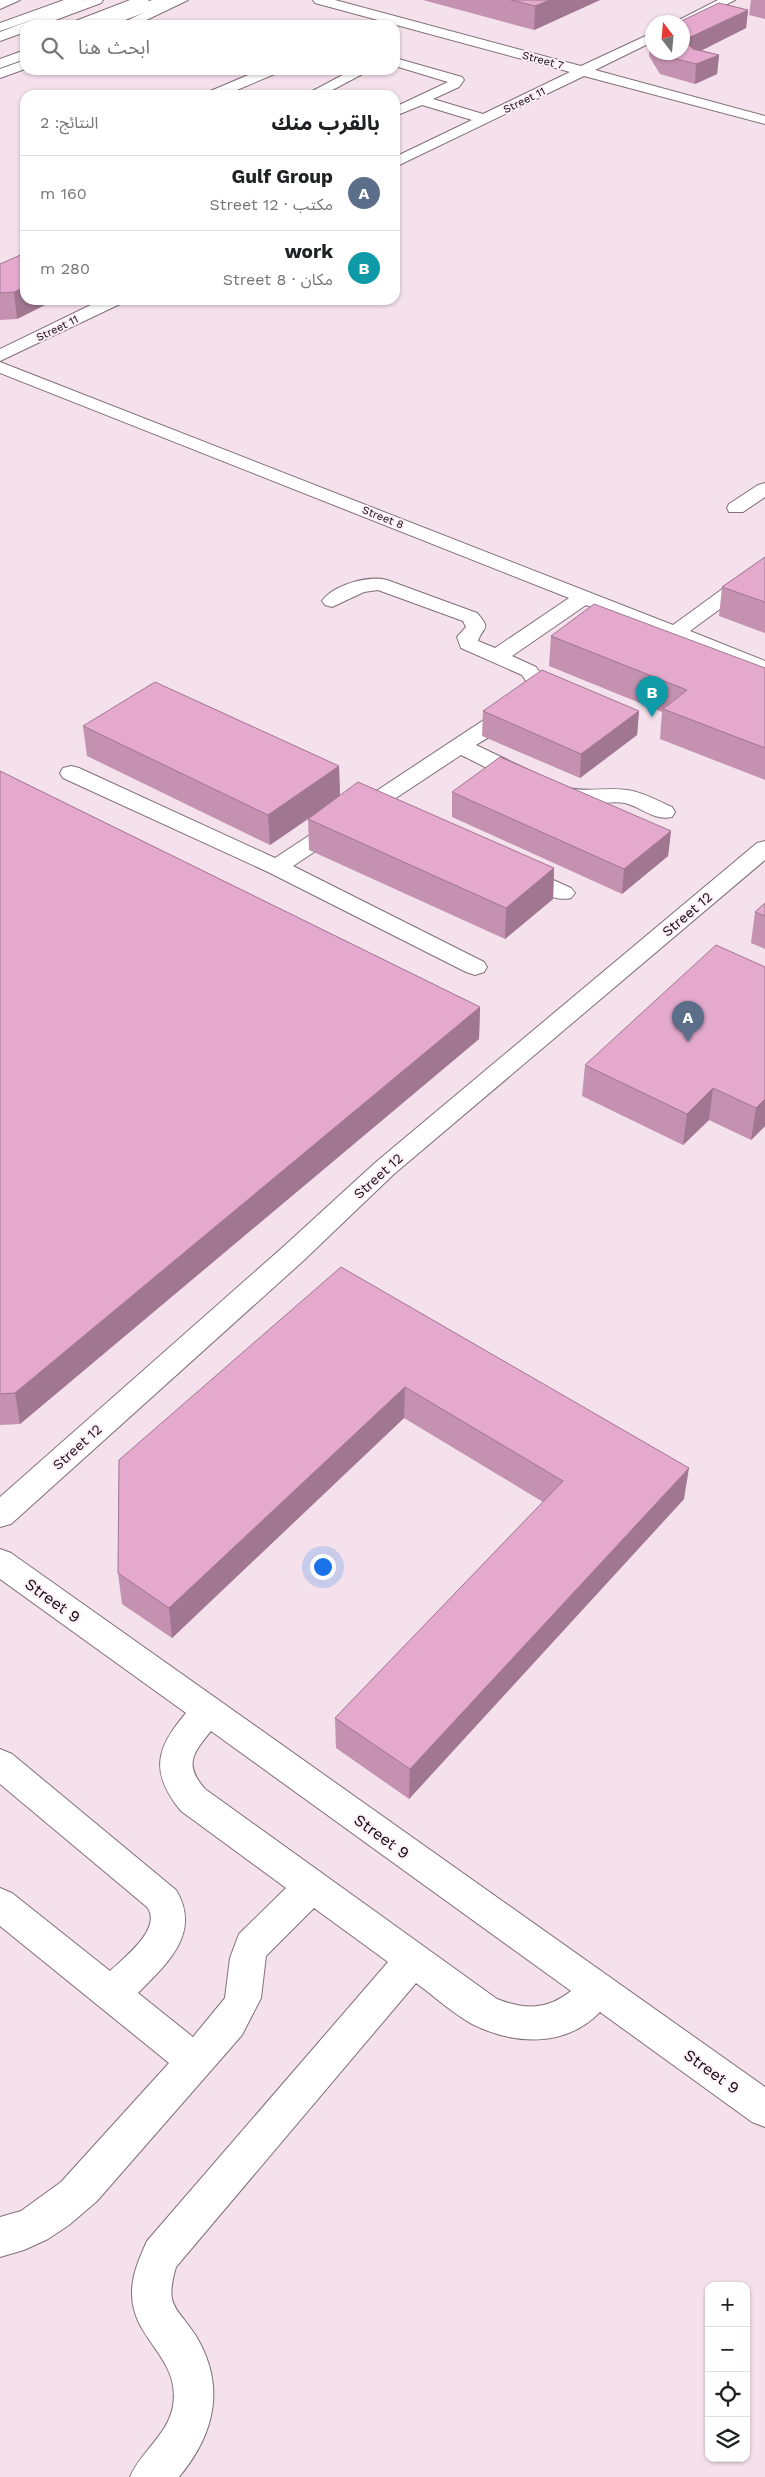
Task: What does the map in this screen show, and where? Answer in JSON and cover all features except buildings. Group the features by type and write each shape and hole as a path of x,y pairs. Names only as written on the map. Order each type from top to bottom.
{"main road":[{"path":"0,5 13,0"},
{"path":"0,27 76,0"},
{"path":"43,20 96,0"},
{"path":"91,20 142,0"},
{"path":"113,20 164,0"},
{"path":"136,20 181,0"},
{"name":"Street 7","path":"320,0 395,20"},
{"path":"690,18 728,0"},
{"name":"Street 7","path":"400,21 765,120"},
{"path":"0,36 20,29"},
{"name":"Street 11","path":"400,160 645,40"},
{"path":"0,55 20,47"},
{"path":"0,64 20,56"},
{"path":"400,63 457,80 454,84 400,110"},
{"path":"0,74 20,66"},
{"path":"225,90 260,75"},
{"path":"322,90 353,75"},
{"path":"421,100 484,119"},
{"name":"Street 11","path":"0,356 104,305"},
{"name":"Street 8","path":"0,367 765,668"},
{"path":"736,508 765,489"},
{"path":"675,633 765,567"},
{"path":"276,867 383,807 461,746 525,703 534,691 536,681 529,671 468,644 467,637 476,629 476,624 470,617 389,586 374,584 359,586 332,601"},
{"path":"498,656 584,597"},
{"path":"461,746 556,792 580,798 604,795 629,798 664,812"},
{"path":"71,773 276,867 475,967"},
{"name":"Street 12","path":"0,1515 293,1254 385,1168 765,848"},
{"path":"500,863 563,893"},
{"name":"Street 9","path":"0,1562 765,2109"},
{"path":"208,1711 183,1741 177,1752 174,1763 175,1775 181,1789 192,1800 484,2011 505,2021 527,2025 548,2024 568,2016 585,2004 597,1989"},
{"path":"0,1764 165,1903 169,1921 162,1939 112,1994"},
{"path":"0,2237 36,2225 62,2207 83,2187 222,2031 239,2007 244,1994 246,1957 252,1946 312,1886"},
{"path":"0,1904 194,2061"},
{"path":"151,2477 175,2448 187,2429 194,2407 195,2384 189,2362 156,2316 154,2309 152,2288 155,2271 161,2255 413,1960"}],"place":[{"name":"work","path":"652,717"},
{"name":"Gulf Group","path":"688,1042"}]}
